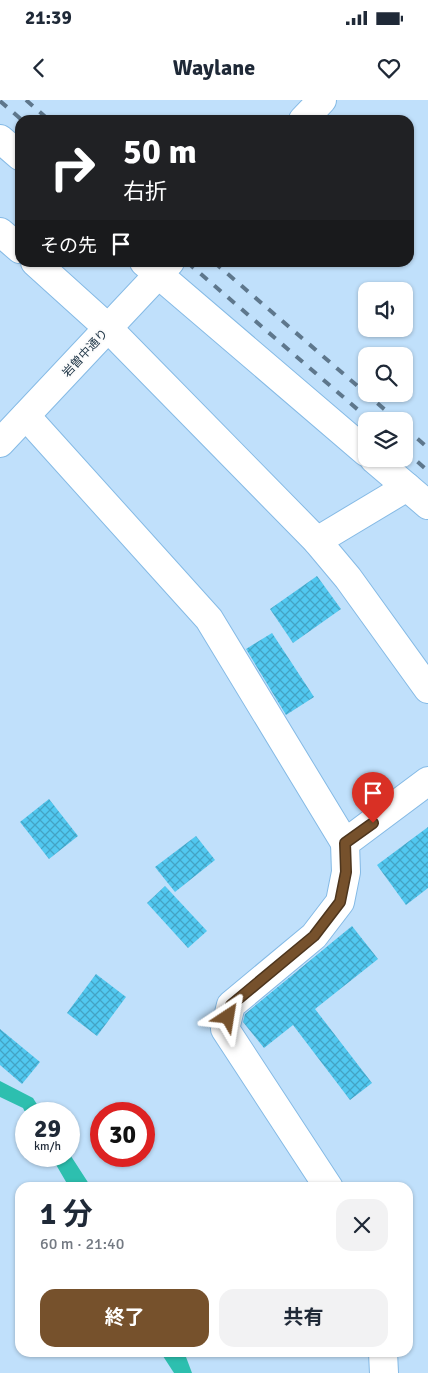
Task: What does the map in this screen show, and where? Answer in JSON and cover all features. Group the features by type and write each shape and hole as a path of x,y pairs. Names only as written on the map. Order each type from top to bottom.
{"street":[{"path":"308,115 322,100"},
{"path":"0,139 15,152"},
{"path":"0,232 15,246"},
{"path":"41,267 108,328 317,541 348,578 428,689"},
{"path":"158,267 358,445"},
{"name":"岩曽中通り","path":"0,443 108,328 158,267"},
{"path":"26,416 209,619 345,843 346,872 340,902 314,936 231,1005 225,1029 325,1182"},
{"path":"383,467 428,505"},
{"path":"317,541 407,487"},
{"path":"345,843 428,781"},
{"path":"383,1357 384,1373"}],"shaded area":[{"path":"0,1081 33,1098 36,1102 15,1102 15,1104 0,1097"},
{"path":"57,1167 78,1167 88,1182 66,1182"},
{"path":"164,1357 186,1357 192,1373 174,1373"}],"building":[{"path":"317,576 341,609 293,643 270,609"},
{"path":"272,633 314,697 286,715 246,649"},
{"path":"49,799 78,836 49,859 20,822"},
{"path":"428,827 428,888 406,905 377,865"},
{"path":"196,836 215,860 175,892 155,867"},
{"path":"165,886 207,931 188,948 147,903"},
{"path":"352,926 378,959 315,1009 372,1083 350,1100 293,1025 264,1048 243,1022 245,1014"},
{"path":"96,974 126,997 97,1036 67,1013"},
{"path":"0,1029 40,1062 22,1084 0,1065"}],"railway":[{"path":"26,100 43,115"},
{"path":"0,101 16,115"},
{"path":"193,267 361,412"},
{"path":"220,267 388,412"},
{"path":"413,435 428,448"},
{"path":"413,458 428,471"}],"route":[{"path":"228,1017 231,1005 314,936 340,902 346,872 345,843 373,823"}]}
